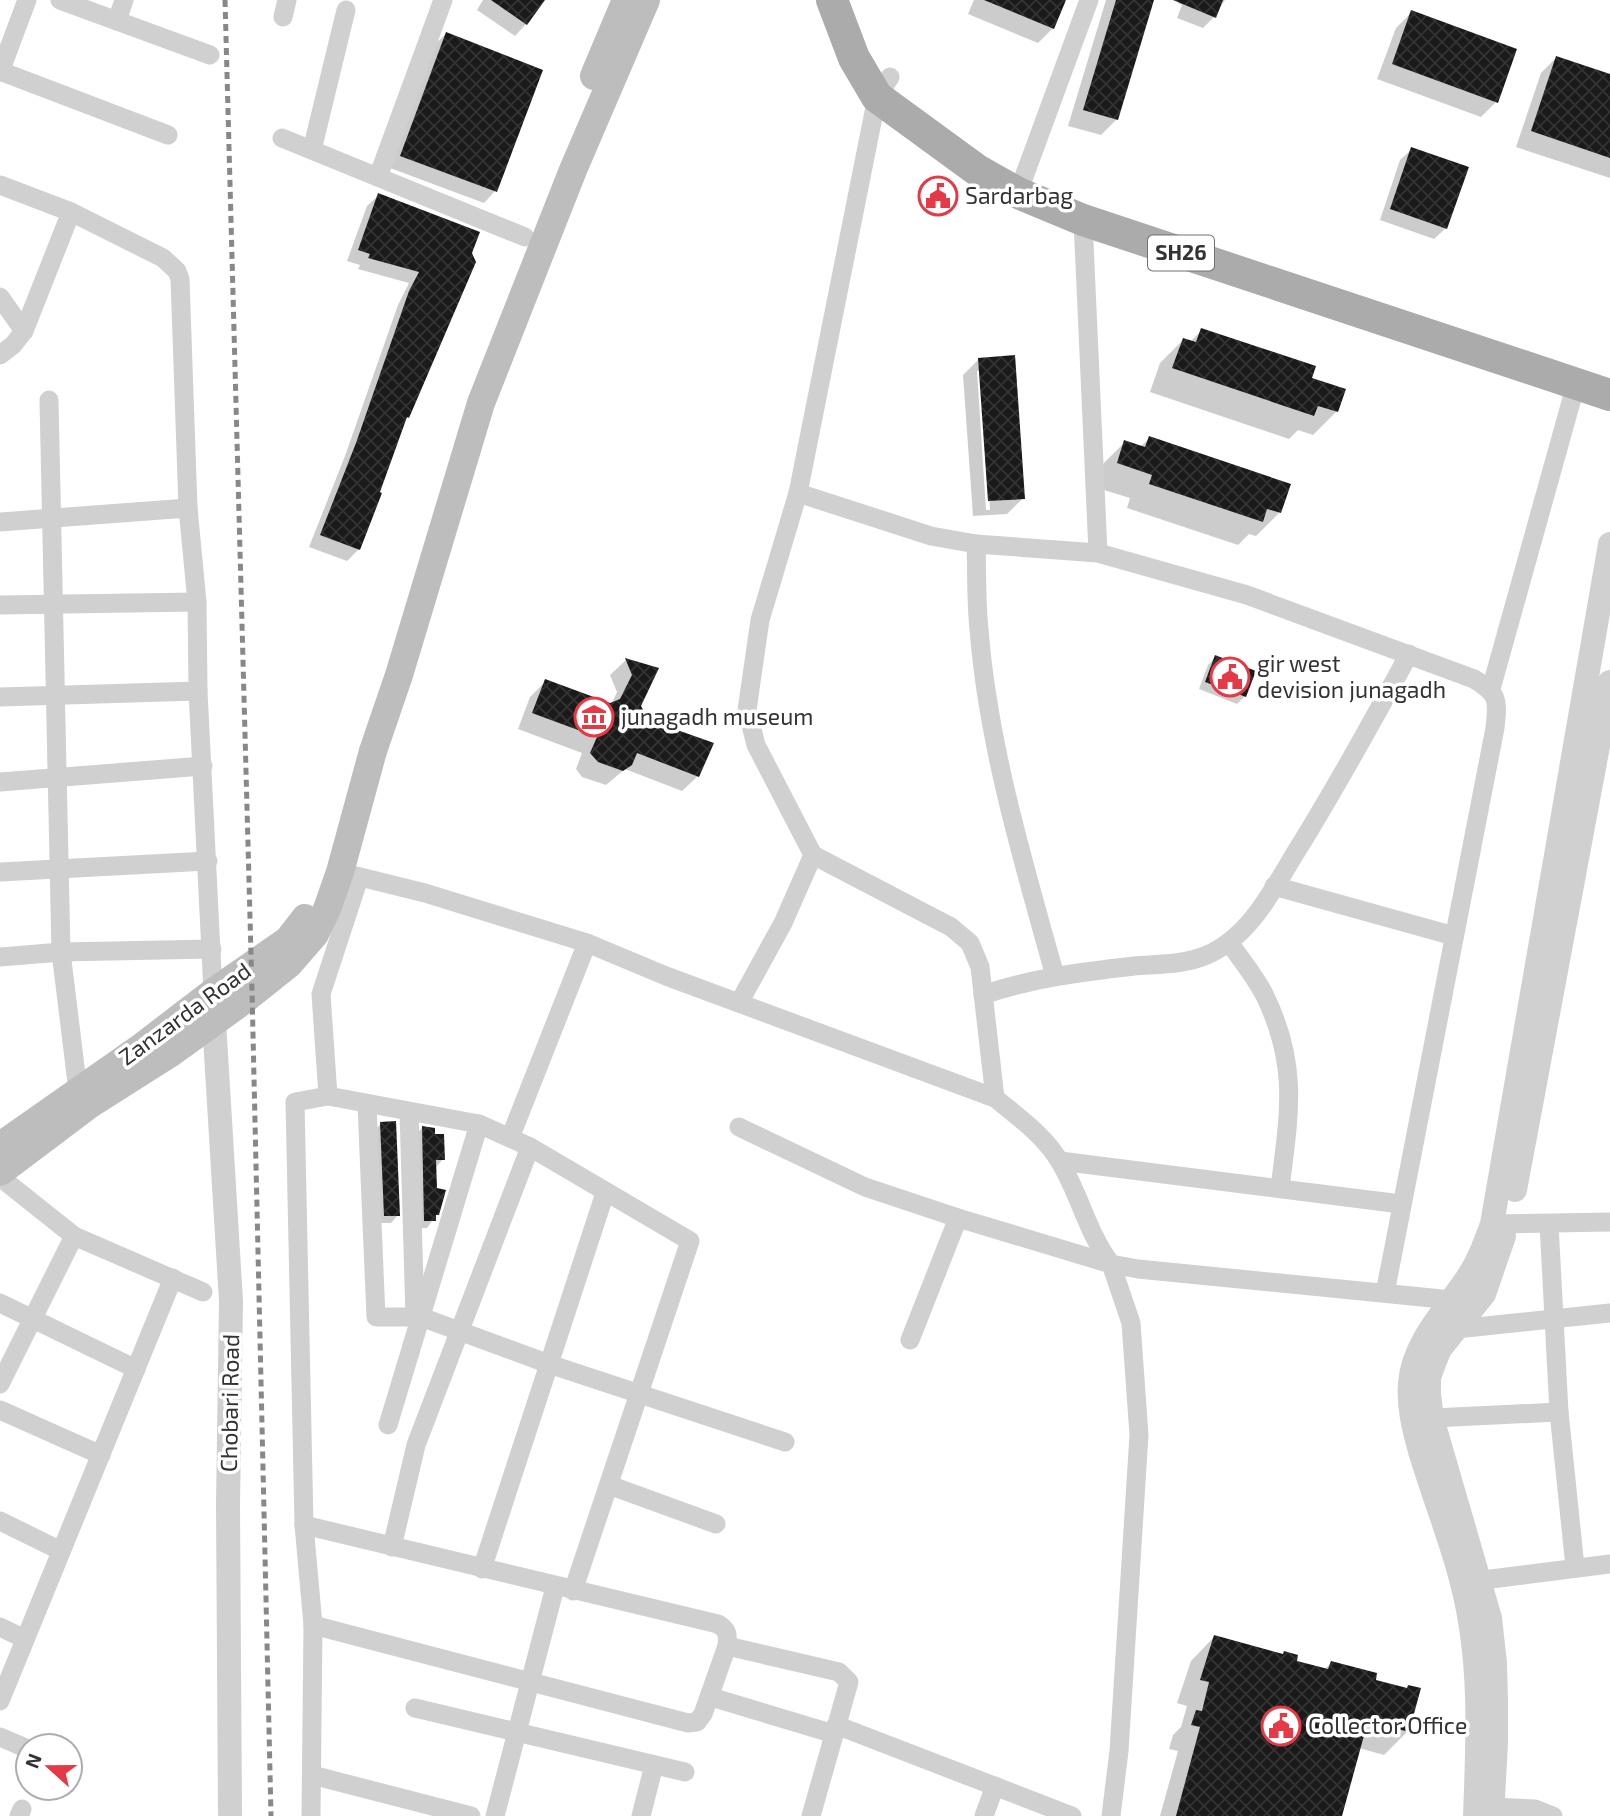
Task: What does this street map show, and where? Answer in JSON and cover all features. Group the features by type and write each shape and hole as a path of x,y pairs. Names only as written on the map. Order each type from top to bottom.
{"main road":[{"path":"343,866 388,645 458,419 526,237 626,0"},
{"path":"0,1172 89,1105 171,1053 213,1022 289,964 311,942 343,866 373,751 399,675 481,403 538,257 646,0"},
{"name":"SH26","path":"832,0 854,58 977,170 1085,202 1610,375"},
{"name":"SH26","path":"856,0 883,87"},
{"name":"SH26","path":"1021,184 1083,220 1610,395"},
{"name":"Zanzarda Road","path":"0,1146 288,940 343,866"}],"street":[{"path":"27,0 6,39 0,72 167,135"},
{"path":"60,0 210,55"},
{"path":"117,21 124,0"},
{"path":"378,177 443,0"},
{"path":"1021,184 1089,0"},
{"path":"312,150 346,10"},
{"path":"883,87 798,493 760,620 747,710 756,745 813,855 951,927 970,943 980,967 995,1098"},
{"path":"282,138 526,237"},
{"path":"2,191 71,212 163,258 177,271 182,292 188,508 197,602 198,691 213,992"},
{"path":"0,355 13,345 24,331 71,212"},
{"path":"1083,220 1098,553"},
{"path":"0,297 24,331"},
{"path":"1491,689 1577,384"},
{"path":"49,400 61,952 78,1091"},
{"path":"798,493 931,536 976,544 1098,553 1247,595 1474,679 1491,689 1498,702 1495,728 1385,1293"},
{"path":"0,522 188,508"},
{"path":"976,544 979,629 994,734 1018,841 1055,976"},
{"path":"1553,1816 1535,1809 1486,1813 1471,1581 1432,1493 1422,1421 1409,1384 1427,1333 1452,1300 1500,1224 1610,544"},
{"path":"0,605 197,602"},
{"path":"983,995 1021,982 1055,976 1180,962 1207,955 1229,942 1256,914 1351,763 1409,654"},
{"path":"1422,1421 1429,1394 1429,1377 1440,1349 1484,1294 1536,1085 1610,682"},
{"path":"0,697 198,691"},
{"path":"0,782 203,766"},
{"path":"739,1003 783,923 813,855"},
{"path":"0,872 208,861"},
{"path":"328,1096 321,994 343,866 587,943 739,1003 995,1098 1027,1125 1060,1161 1097,1246 1111,1264 1132,1323 1139,1435 1119,1751 1111,1816"},
{"path":"1274,886 1454,936"},
{"path":"1229,942 1265,995 1279,1031 1289,1069 1290,1102 1280,1188"},
{"path":"510,1139 587,943"},
{"path":"0,957 61,952 212,949"},
{"name":"Chobari Road","path":"213,992 231,1301 228,1504 230,1816"},
{"path":"311,1816 313,1625 304,1525 295,1102 328,1096 479,1124 530,1147 690,1241 609,1485 564,1589 529,1681 495,1816"},
{"path":"368,1105 376,1317 418,1317 549,1364 785,1442"},
{"path":"409,1112 418,1317"},
{"path":"388,1426 418,1317 479,1124"},
{"path":"738,1127 865,1188 1111,1264 1138,1269 1452,1300"},
{"path":"393,1547 416,1445 530,1147"},
{"path":"1060,1161 1401,1204"},
{"path":"0,1177 74,1236 203,1292"},
{"path":"482,1569 605,1193"},
{"path":"910,1340 958,1218"},
{"path":"1500,1224 1610,1222"},
{"path":"1549,1224 1559,1412 1575,1567"},
{"path":"0,1384 74,1236"},
{"path":"0,1700 173,1278"},
{"path":"0,1303 32,1321 136,1369"},
{"path":"1427,1333 1610,1313"},
{"path":"0,1410 100,1455"},
{"path":"1422,1421 1559,1412"},
{"path":"609,1485 716,1524"},
{"path":"0,1521 61,1551"},
{"path":"304,1525 718,1624 728,1635 711,1697 697,1722 688,1723 313,1625"},
{"path":"1471,1581 1610,1564"},
{"path":"0,1628 25,1639"},
{"path":"727,1646 839,1672 845,1675 849,1682 811,1816"},
{"path":"711,1697 835,1730 1072,1816"},
{"path":"415,1708 685,1772"},
{"path":"641,1816 654,1765"},
{"path":"312,1775 471,1816"},
{"path":"984,1816 995,1786"}],"building":[{"path":"491,0 545,0 527,25"},
{"path":"984,0 1066,0 1054,29"},
{"path":"1116,0 1154,0 1118,120 1083,110"},
{"path":"1173,0 1223,0 1216,18"},
{"path":"1411,10 1517,49 1498,103 1392,64"},
{"path":"446,32 543,70 497,192 400,156"},
{"path":"1556,56 1610,74 1610,158 1531,131"},
{"path":"1411,147 1469,167 1447,229 1390,209"},
{"path":"378,193 480,232 472,253 476,262 409,418 407,417 360,550 320,535 356,443 409,291 419,272 368,258 370,254 358,250"},
{"path":"1201,328 1316,366 1312,378 1346,389 1338,412 1318,406 1314,416 1172,368 1183,338 1196,342"},
{"path":"1015,355 1025,499 988,501 978,358"},
{"path":"1149,436 1291,484 1281,513 1267,509 1263,522 1149,484 1152,475 1117,463 1124,440 1145,447"},
{"name":"gir west devision junagadh","path":"1215,655 1256,671 1246,697 1205,682"},
{"name":"junagadh museum","path":"625,658 659,668 641,706 649,720 714,743 699,777 637,753 632,765 623,771 598,762 590,753 597,737 532,713 545,679 610,703 620,699 632,675"},
{"path":"396,1121 400,1216 384,1216 380,1122"},
{"path":"422,1126 435,1128 435,1134 444,1134 445,1160 436,1160 437,1188 446,1190 436,1221 424,1221"},
{"name":"Collector Office","path":"1214,1635 1283,1654 1284,1651 1298,1655 1297,1661 1328,1669 1331,1661 1377,1673 1376,1680 1407,1688 1408,1685 1421,1688 1409,1732 1368,1721 1342,1816 1176,1816 1200,1727 1191,1725 1196,1710 1202,1711 1209,1682 1200,1680"}],"railway":[{"path":"225,0 271,1816"}],"place":[{"name":"Sardarbag","path":"938,196"},
{"name":"gir west devision junagadh","path":"1230,677"},
{"name":"junagadh museum","path":"594,717"},
{"name":"Collector Office","path":"1281,1726"}]}
